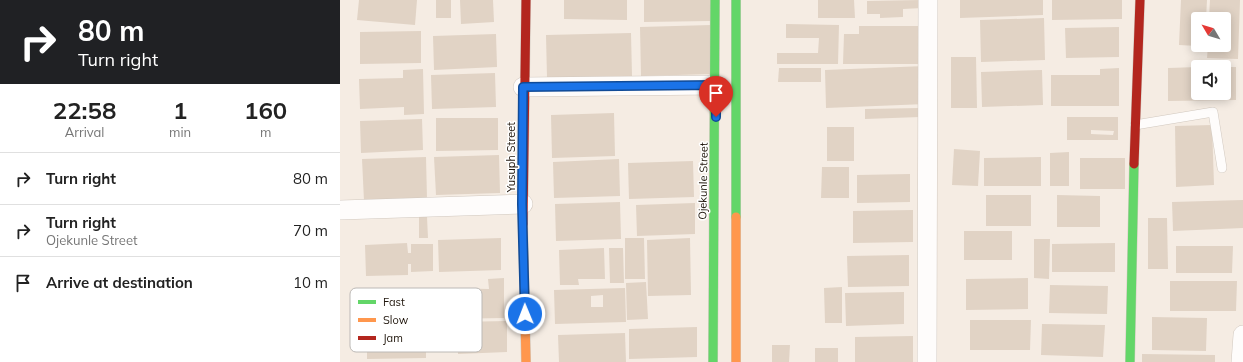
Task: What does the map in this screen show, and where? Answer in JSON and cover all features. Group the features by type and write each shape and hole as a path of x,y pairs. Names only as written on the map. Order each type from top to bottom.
{"street":[{"name":"Yusuph Street","path":"526,0 523,87 522,204 526,362"},
{"name":"Ojekunle Street","path":"713,362 716,85 715,0"},
{"path":"736,0 736,362"},
{"path":"927,362 928,0"},
{"path":"1130,362 1135,125 1140,0"},
{"path":"523,87 716,85"},
{"path":"340,210 522,204"},
{"path":"1241,362 1243,335"}],"lane":[{"path":"1135,125 1213,112 1222,168"}],"building":[{"path":"359,0 417,0 415,25 357,20"},
{"path":"436,0 451,0 451,18 436,18"},
{"path":"460,0 493,0 494,22 461,24"},
{"path":"564,0 627,0 627,20 564,19"},
{"path":"644,0 710,0 710,21 644,22"},
{"path":"818,0 854,0 855,18 818,18"},
{"path":"921,0 922,8 903,9 903,17 880,18 880,14 867,14 867,1"},
{"path":"960,0 1043,0 1043,15 960,18"},
{"path":"1052,0 1122,0 1122,19 1052,20"},
{"path":"1181,0 1207,0 1206,12 1191,12 1191,46 1179,45"},
{"path":"1210,0 1240,0 1238,59 1207,58 1207,52 1231,52 1231,12 1209,12"},
{"path":"1044,18 1045,60 981,62 980,20"},
{"path":"786,24 839,25 838,64 777,64 777,53 818,53 819,38 786,38"},
{"path":"711,25 712,74 641,76 640,27"},
{"path":"859,26 925,26 925,64 843,64 844,34 859,34"},
{"path":"1119,27 1119,57 1066,58 1065,28"},
{"path":"421,31 421,63 360,64 360,32"},
{"path":"631,33 632,76 547,78 546,35"},
{"path":"496,34 497,67 434,70 433,36"},
{"path":"951,57 976,57 977,108 951,108"},
{"path":"925,66 926,104 826,108 825,70"},
{"path":"1191,67 1191,100 1231,100 1231,67 1236,67 1236,100 1168,101 1168,68"},
{"path":"779,68 821,68 821,82 778,82"},
{"path":"1119,68 1119,106 1051,106 1051,75 1100,75 1100,69"},
{"path":"423,69 424,114 404,115 404,107 360,109 359,79 403,78 403,70"},
{"path":"1042,70 1043,105 982,107 981,72"},
{"path":"495,73 496,107 432,109 431,75"},
{"path":"920,108 920,117 865,119 865,109"},
{"path":"614,113 615,156 552,158 551,115"},
{"path":"1067,117 1118,117 1118,140 1067,140","holes":["1091,130 1114,131 1113,135 1091,134"]},
{"path":"436,118 498,118 498,150 436,151"},
{"path":"422,119 423,150 361,153 360,121"},
{"path":"1212,125 1214,185 1176,187 1175,126"},
{"path":"827,127 854,127 854,161 827,161"},
{"path":"954,149 980,151 978,186 952,185"},
{"path":"1069,152 1069,186 1050,186 1050,153"},
{"path":"499,155 500,193 436,195 434,157"},
{"path":"426,157 427,199 364,201 362,159"},
{"path":"1041,157 1041,186 984,186 984,158"},
{"path":"1080,158 1125,158 1125,189 1080,189"},
{"path":"619,159 620,196 554,198 553,162"},
{"path":"693,161 694,197 629,199 628,163"},
{"path":"822,167 849,167 849,198 821,198"},
{"path":"910,174 910,202 857,203 857,175"},
{"path":"986,195 1031,195 1031,226 986,226"},
{"path":"1057,195 1100,196 1100,227 1057,227"},
{"path":"1243,200 1243,228 1173,231 1172,202"},
{"path":"620,202 621,239 556,241 555,204"},
{"path":"695,203 695,234 637,236 636,205"},
{"path":"913,210 913,242 853,243 853,211"},
{"path":"419,217 427,217 428,238 419,238"},
{"path":"1148,218 1167,218 1168,269 1148,269"},
{"path":"964,231 1012,231 1012,260 964,260"},
{"path":"501,238 501,270 439,272 438,240"},
{"path":"625,238 644,238 645,279 625,279"},
{"path":"690,238 691,295 648,296 647,240"},
{"path":"1034,239 1050,239 1049,279 1034,278"},
{"path":"407,243 408,253 411,253 411,244 433,244 433,271 411,272 411,264 408,264 408,275 366,276 365,245"},
{"path":"1115,243 1115,272 1052,272 1052,244"},
{"path":"1176,246 1233,246 1232,273 1176,273"},
{"path":"604,248 605,279 578,279 579,285 560,285 559,250"},
{"path":"609,248 623,248 624,283 610,283"},
{"path":"909,255 909,286 848,287 847,256"},
{"path":"504,278 504,318 482,318 482,289 489,289 488,279"},
{"path":"1028,278 1028,309 966,310 966,279"},
{"path":"1170,281 1237,281 1236,311 1170,311"},
{"path":"646,282 648,319 627,320 626,283"},
{"path":"1050,285 1108,286 1107,314 1049,313"},
{"path":"842,287 842,323 825,323 824,288"},
{"path":"625,288 626,322 555,324 554,290","holes":["603,295 603,307 591,307 591,296"]},
{"path":"904,292 904,324 846,326 845,293"},
{"path":"1152,317 1207,318 1206,351 1152,350"},
{"path":"970,320 1031,320 1030,350 970,350"},
{"path":"507,321 507,352 458,354 458,352 482,352 482,322"},
{"path":"1042,324 1105,325 1103,357 1041,355"},
{"path":"697,327 697,357 629,359 629,329"},
{"path":"625,333 626,362 559,362 558,335"},
{"path":"913,336 913,362 855,362 855,337"},
{"path":"772,345 790,345 789,362 772,362"},
{"path":"815,348 838,348 838,362 815,362"},
{"path":"367,352 426,352 426,358 367,359"},
{"path":"1142,354 1215,355 1215,362 1142,362"}],"traffic: fast":[{"path":"713,362 715,0"},
{"path":"736,0 736,217"},
{"path":"1130,362 1134,164"}],"traffic: slow":[{"path":"736,217 736,362"},
{"path":"523,224 526,362"}],"traffic: jam":[{"path":"523,224 526,0"},
{"path":"1134,164 1140,0"}],"route":[{"path":"525,314 522,204 523,87 716,85 716,117"}]}
